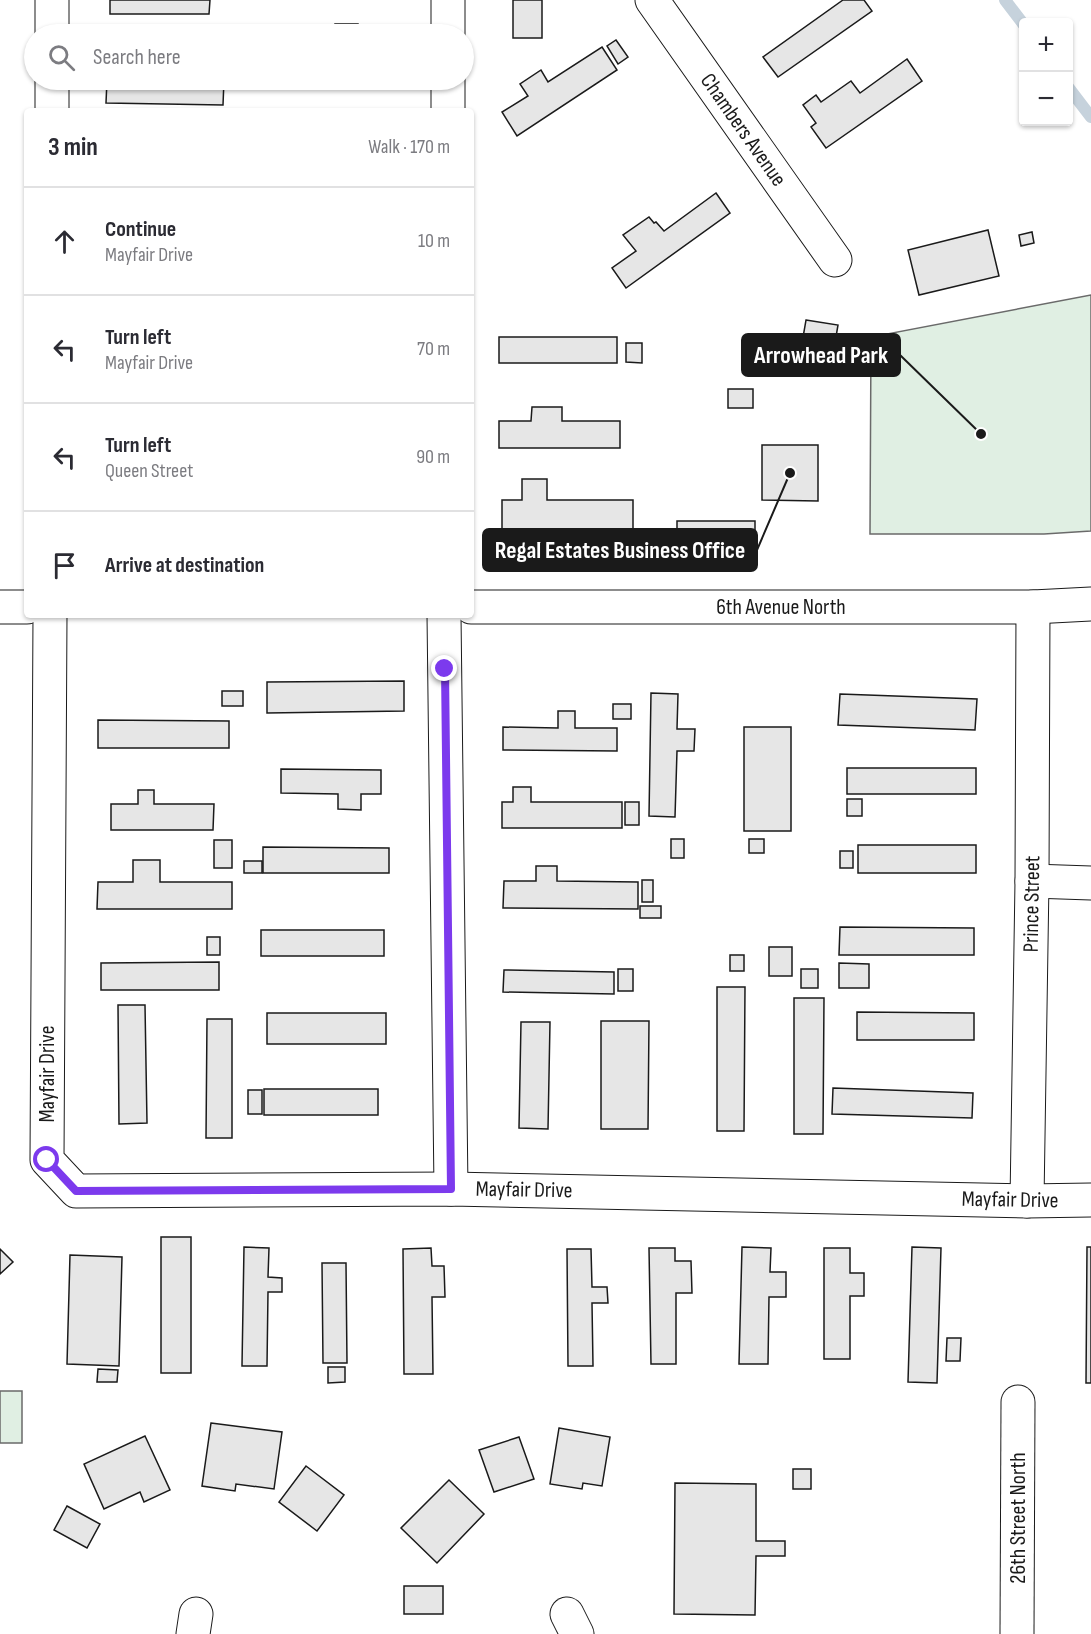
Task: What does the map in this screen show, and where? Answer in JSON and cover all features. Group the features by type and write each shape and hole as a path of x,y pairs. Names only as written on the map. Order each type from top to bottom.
{"street":[{"path":"52,0 52,24"},
{"path":"448,0 448,24"},
{"name":"Chambers Avenue","path":"652,0 835,260"},
{"path":"52,90 52,108"},
{"path":"448,90 448,108"},
{"name":"6th Avenue North","path":"474,607 1033,607 1091,604"},
{"path":"0,607 24,607"},
{"name":"Prince Street","path":"1027,1201 1033,607"},
{"name":"Mayfair Drive","path":"50,618 47,1160 76,1191 451,1189 1027,1201 1091,1200"},
{"path":"444,618 451,1189"},
{"path":"1032,881 1091,883"},
{"name":"26th Street North","path":"1017,1634 1018,1402"}],"green space":[{"path":"1091,295 1091,531 1044,534 870,534 871,337"},
{"path":"0,1391 22,1391 22,1443 0,1443"}],"building":[{"path":"110,0 210,0 209,14 110,14"},
{"path":"513,0 542,0 542,38 513,38"},
{"path":"843,0 864,0 872,11 778,77 763,57"},
{"path":"616,40 628,57 618,64 607,46"},
{"path":"602,47 617,70 517,136 502,112 528,96 520,84 541,70 548,82"},
{"path":"907,59 922,81 826,148 811,127 816,123 803,105 816,95 821,102 851,81 860,93"},
{"path":"107,90 224,90 223,105 106,103"},
{"path":"716,193 730,213 626,288 612,268 636,251 623,235 649,217 664,231"},
{"path":"988,230 999,276 919,295 908,250"},
{"path":"1032,232 1034,243 1021,246 1019,235"},
{"path":"806,320 838,325 830,372 798,366"},
{"path":"499,337 617,337 617,363 499,363"},
{"path":"626,343 642,343 642,363 626,362"},
{"path":"728,389 753,389 753,408 728,408"},
{"path":"532,407 562,407 562,421 620,421 620,448 499,448 499,421 531,421"},
{"path":"762,445 818,445 818,501 762,500"},
{"path":"522,479 547,479 547,500 633,500 633,529 502,529 502,500 522,500"},
{"path":"677,521 755,521 755,540 677,540"},
{"path":"404,681 404,711 267,713 267,682"},
{"path":"222,691 243,691 243,706 222,706"},
{"path":"651,693 678,694 677,729 695,729 694,751 677,751 675,817 649,816"},
{"path":"840,694 977,699 975,730 838,725"},
{"path":"613,704 631,704 631,719 613,719"},
{"path":"558,711 575,711 575,728 617,728 617,751 503,750 503,727 558,728"},
{"path":"98,720 229,721 229,748 98,748"},
{"path":"744,727 791,727 791,831 744,831"},
{"path":"847,768 976,768 976,794 847,794"},
{"path":"281,769 381,770 381,794 361,794 361,810 338,809 338,794 281,793"},
{"path":"513,787 531,787 531,802 622,802 622,828 502,828 502,802 513,802"},
{"path":"138,790 154,790 154,804 214,804 213,830 111,830 111,804 138,804"},
{"path":"847,799 862,799 862,816 847,816"},
{"path":"625,802 639,802 639,825 625,825"},
{"path":"671,839 684,839 684,858 671,858"},
{"path":"749,839 764,839 764,853 749,853"},
{"path":"214,840 232,840 232,868 214,868"},
{"path":"858,845 976,845 976,873 858,873"},
{"path":"263,847 389,848 389,873 263,873"},
{"path":"840,851 853,851 853,868 840,868"},
{"path":"133,860 160,860 160,882 232,882 232,909 97,909 98,882 133,882"},
{"path":"244,861 262,861 262,873 244,873"},
{"path":"536,866 557,866 557,881 638,882 638,909 503,908 504,881 536,881"},
{"path":"642,880 653,880 653,902 642,902"},
{"path":"640,906 661,906 661,918 640,918"},
{"path":"840,927 974,928 974,955 839,955"},
{"path":"261,930 384,930 384,956 261,956"},
{"path":"207,937 220,937 220,955 207,955"},
{"path":"769,947 792,947 792,976 769,976"},
{"path":"730,955 744,955 744,971 730,971"},
{"path":"219,962 219,990 101,990 101,963"},
{"path":"839,963 869,964 869,988 839,988"},
{"path":"618,969 633,969 633,991 618,991"},
{"path":"801,969 818,969 818,988 801,988"},
{"path":"504,970 614,972 614,994 503,992"},
{"path":"717,987 745,987 744,1131 717,1131"},
{"path":"794,998 824,998 823,1134 794,1134"},
{"path":"118,1005 145,1005 147,1123 119,1124"},
{"path":"857,1012 974,1013 974,1040 857,1040"},
{"path":"267,1013 386,1013 386,1044 267,1044"},
{"path":"207,1019 232,1019 232,1138 206,1138"},
{"path":"601,1021 649,1021 648,1129 601,1129"},
{"path":"521,1022 550,1022 548,1129 519,1128"},
{"path":"833,1088 973,1093 972,1118 832,1114"},
{"path":"264,1089 378,1089 378,1115 264,1115"},
{"path":"248,1090 262,1090 262,1114 248,1114"},
{"path":"161,1237 191,1237 191,1373 161,1373"},
{"path":"244,1247 269,1248 268,1277 282,1278 282,1292 268,1292 267,1366 242,1366"},
{"path":"742,1247 771,1248 770,1272 786,1272 786,1297 769,1297 768,1364 739,1364"},
{"path":"912,1247 941,1248 937,1383 908,1382"},
{"path":"1087,1247 1091,1247 1091,1383 1086,1383"},
{"path":"431,1248 432,1266 444,1266 445,1297 432,1297 433,1374 404,1374 403,1249"},
{"path":"649,1248 675,1248 675,1261 691,1261 692,1293 676,1293 676,1364 651,1364"},
{"path":"824,1248 850,1248 850,1273 864,1273 864,1296 850,1296 850,1359 824,1359"},
{"path":"0,1249 13,1262 0,1274"},
{"path":"567,1249 591,1249 592,1287 607,1287 608,1303 592,1303 593,1366 568,1366"},
{"path":"70,1255 122,1257 119,1366 67,1364"},
{"path":"322,1263 346,1263 347,1363 323,1363"},
{"path":"947,1338 961,1338 960,1361 946,1361"},
{"path":"328,1367 345,1367 345,1382 328,1383"},
{"path":"98,1369 118,1370 117,1382 97,1382"},
{"path":"211,1423 282,1432 274,1489 236,1484 235,1491 202,1486"},
{"path":"559,1428 610,1437 602,1486 583,1483 582,1489 550,1484"},
{"path":"145,1436 170,1490 144,1502 140,1492 104,1509 84,1464"},
{"path":"519,1437 534,1479 494,1492 479,1450"},
{"path":"306,1466 344,1495 317,1531 279,1502"},
{"path":"793,1469 811,1469 811,1489 793,1489"},
{"path":"449,1480 484,1514 437,1563 401,1528"},
{"path":"675,1483 756,1484 756,1541 785,1541 785,1556 756,1556 755,1615 674,1614"},
{"path":"67,1506 100,1524 87,1548 54,1530"},
{"path":"404,1586 443,1586 443,1614 404,1614"}],"waterway":[{"path":"1005,0 1019,18"},
{"path":"1073,94 1091,117"}],"place":[{"name":"Arrowhead Park","path":"981,434"},
{"name":"Regal Estates Business Office","path":"790,473"}],"route":[{"path":"47,1160 76,1191 451,1189 445,669"}]}
